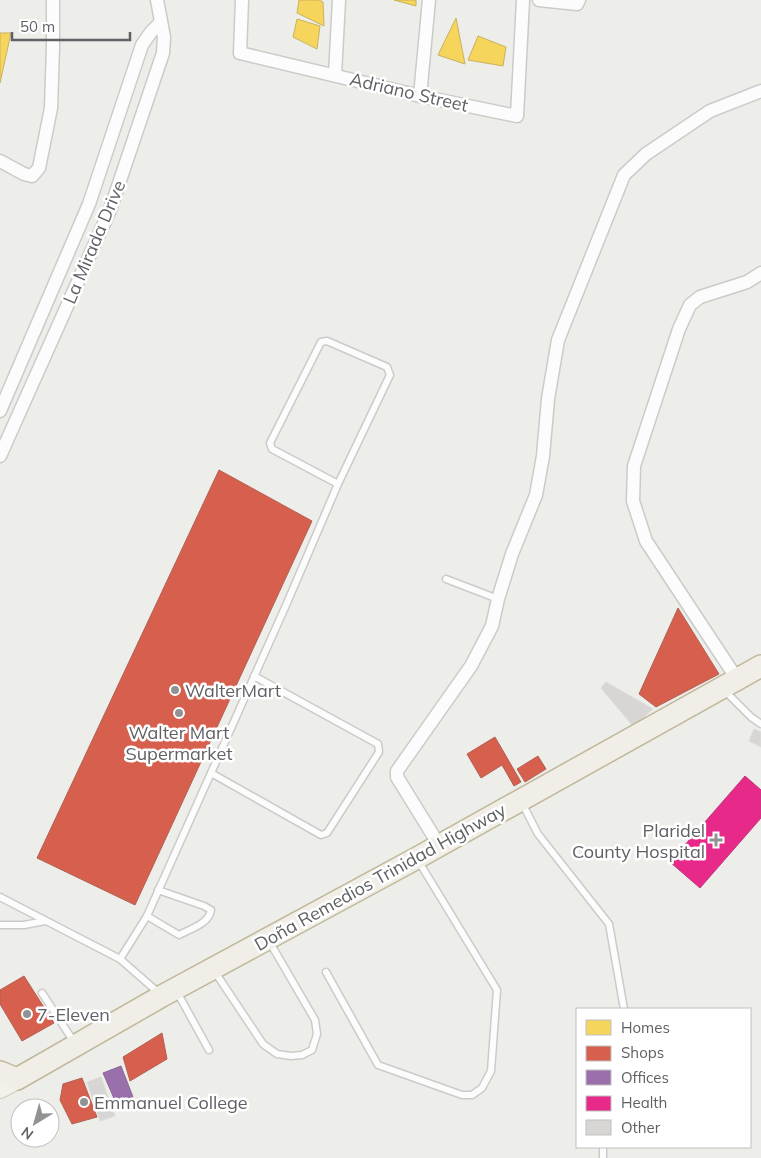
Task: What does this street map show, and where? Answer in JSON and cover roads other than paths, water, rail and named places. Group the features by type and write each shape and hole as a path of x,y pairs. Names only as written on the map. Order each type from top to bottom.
{"highway":[{"name":"Doña Remedios Trinidad Highway","path":"6,1080 76,1046 169,992 418,858 761,666"}],"street":[{"path":"0,161 24,174 32,176 39,168 51,108 52,0"},
{"name":"La Mirada Drive","path":"0,456 3,441 110,210 163,53 164,37 157,0"},
{"name":"Adriano Street","path":"242,0 240,53 420,96 517,116 523,0"},
{"path":"335,75 340,0"},
{"path":"420,96 429,0"},
{"path":"539,0 577,4 579,0"},
{"name":"La Mirada Drive","path":"0,411 89,204 142,45 161,22"},
{"path":"439,845 397,777 397,771 471,666 492,626 498,598 512,554 536,495 544,456 548,399 558,340 624,175 646,154 710,111 761,91"},
{"path":"65,260 85,267"},
{"path":"730,684 646,541 633,501 634,466 679,329 690,305 700,297 748,282 761,273"}],"lane":[{"path":"120,959 147,916 338,484 390,375 387,367 327,341 322,342 270,443 272,449 338,484"},
{"path":"446,579 498,598"},
{"path":"211,773 321,835 327,833 379,752 378,744 254,676"},
{"path":"730,684 752,717 761,724"},
{"path":"521,800 538,834 609,924 624,1008"},
{"path":"326,972 378,1065 462,1095 472,1096 482,1088 491,1071 497,990 418,858"},
{"path":"147,916 179,935 207,920 210,916 211,910 204,906 158,890"},
{"path":"0,897 120,959 169,992 209,1050"},
{"path":"0,925 24,925 45,921"},
{"path":"213,969 263,1044 277,1054 291,1056 302,1055 312,1050 317,1034 315,1020 268,939"},
{"path":"42,993 76,1046"}],"place":[{"name":"WalterMart","path":"175,690"},
{"name":"Walter Mart Supermarket","path":"179,713"},
{"name":"Plaridel County Hospital","path":"716,840"},
{"name":"7-Eleven","path":"27,1014"},
{"name":"Emmanuel College","path":"84,1102"}]}
